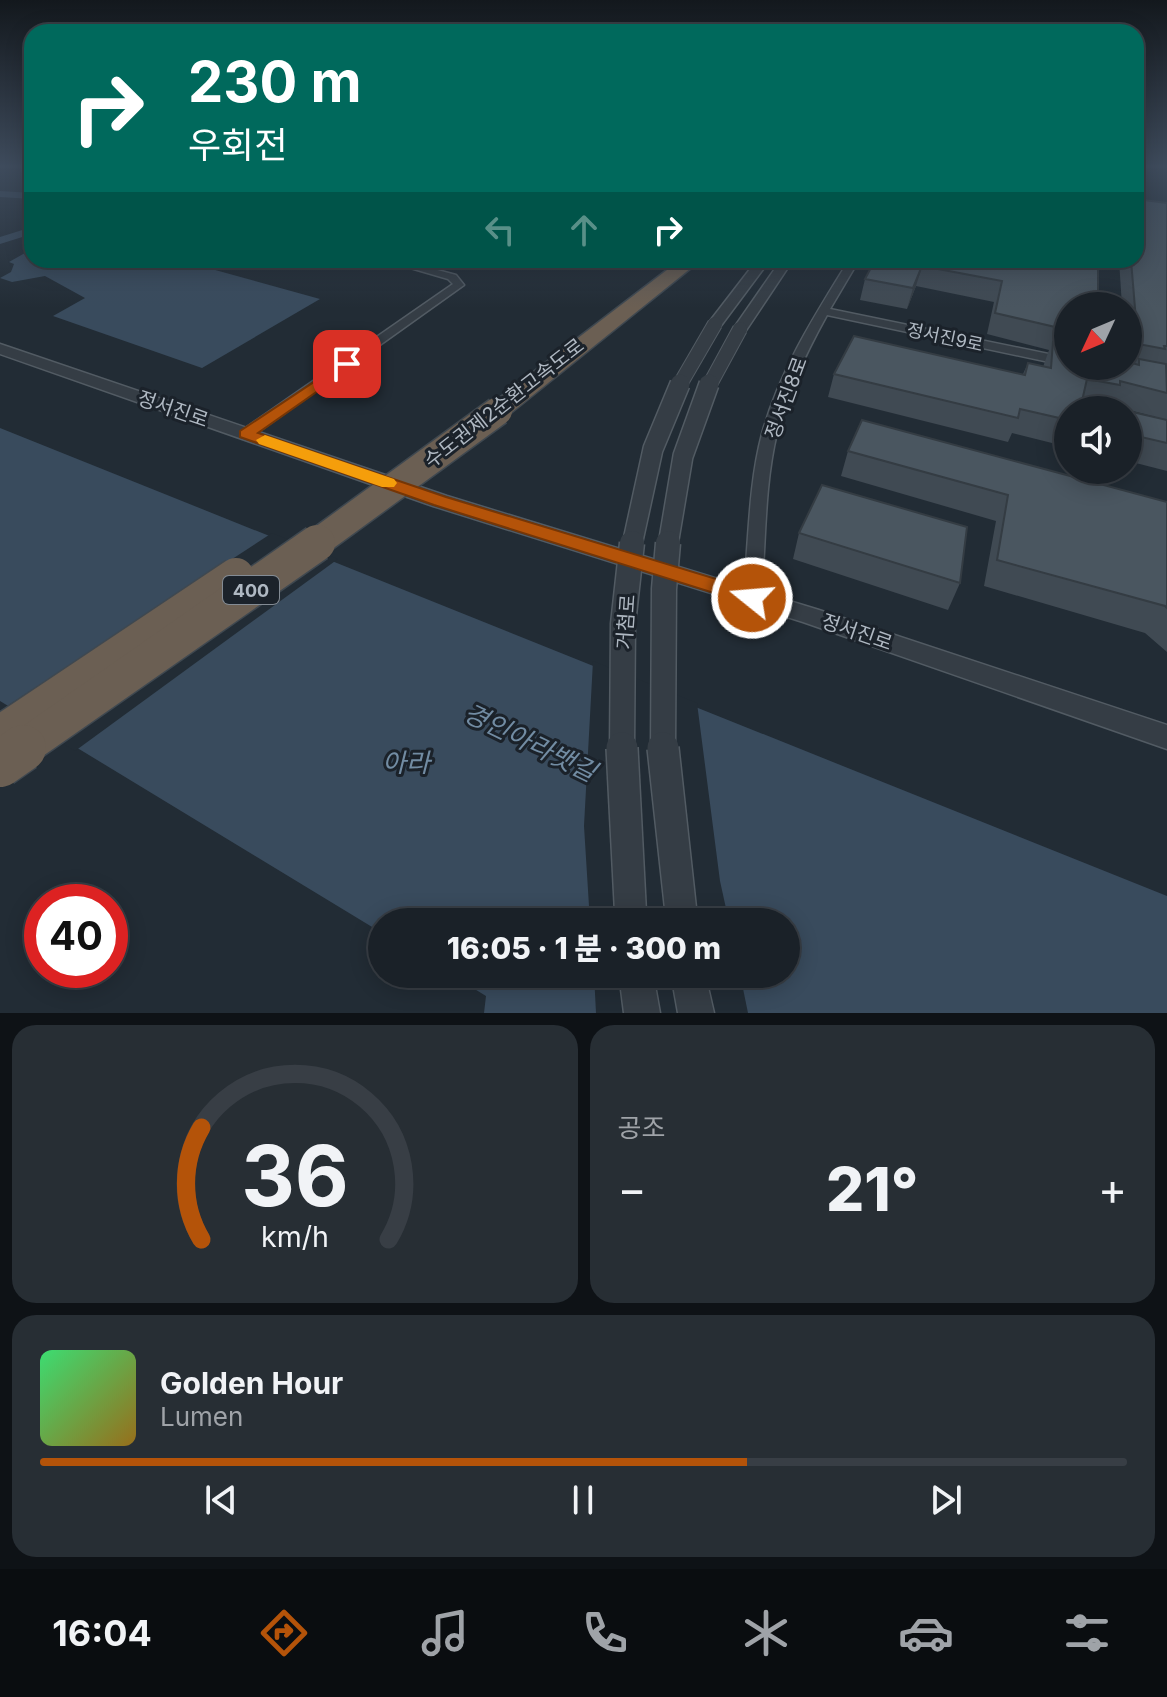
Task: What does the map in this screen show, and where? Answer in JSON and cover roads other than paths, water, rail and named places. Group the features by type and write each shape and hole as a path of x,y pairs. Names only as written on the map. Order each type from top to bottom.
{"highway":[{"name":"수도권제2순환고속도로","path":"0,734 391,468 611,301 659,268"},
{"name":"수도권제2순환고속도로","path":"0,764 404,480 682,268"}],"street":[{"path":"246,434 459,285 452,277 418,268"},
{"name":"거첨로","path":"630,908 620,737 627,596 637,509 653,448 672,401 715,324 758,268"},
{"name":"거첨로","path":"680,908 663,754 664,589 671,516 683,456 714,373 782,268"},
{"name":"정서진8로","path":"752,598 761,485 775,416 794,366 849,268"},
{"name":"정서진9로","path":"823,311 1054,359"},
{"name":"정서진로","path":"0,349 440,501 752,598 1167,737"},
{"path":"638,988 642,1013"},
{"path":"691,988 696,1013"}],"water":[{"path":"24,254 24,268 208,268 320,299 202,368 53,316 85,298 45,276 12,282 0,278 11,272 14,264 9,262"},
{"name":"아라","path":"0,428 1167,896 1167,1013 484,1013 486,996 473,988 800,988 800,908 368,908 368,924 0,701"}],"waterway":[{"path":"0,241 24,233"}],"water label":[{"name":"경인아라뱃길","path":"530,742"}]}
